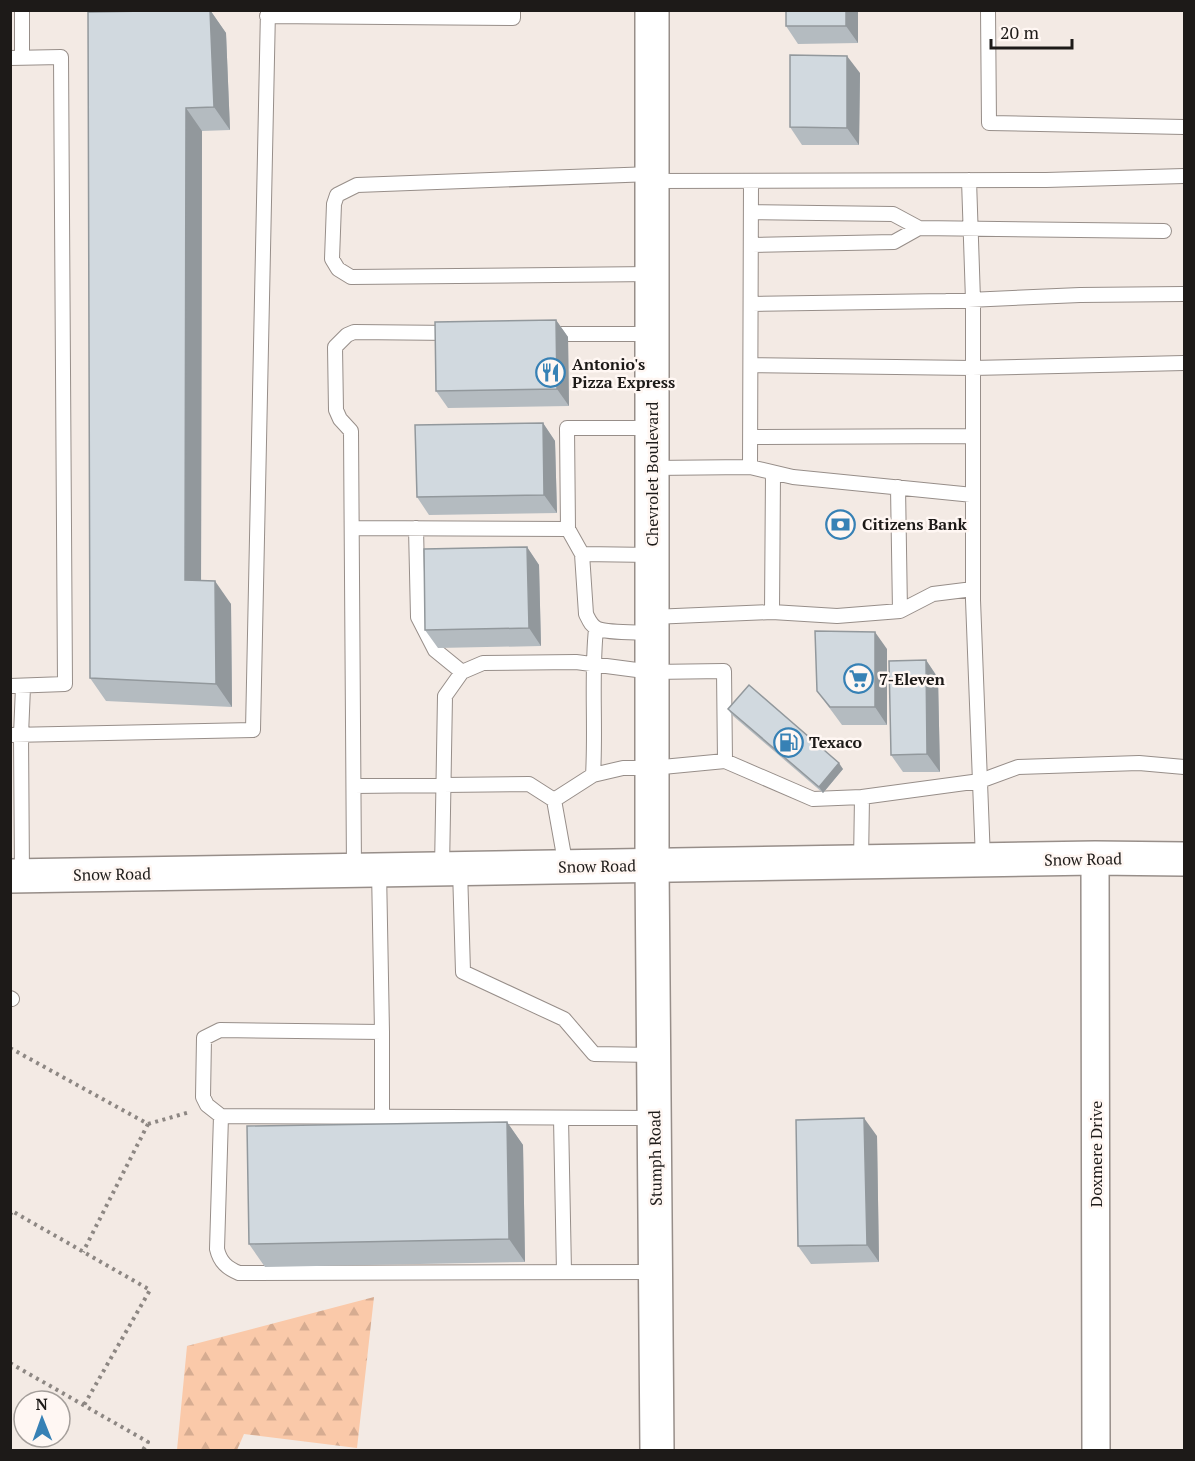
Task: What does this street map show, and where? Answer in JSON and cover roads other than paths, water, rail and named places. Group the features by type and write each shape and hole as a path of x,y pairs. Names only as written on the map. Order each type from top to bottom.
{"main road":[{"name":"Chevrolet Boulevard","path":"652,10 652,865"},
{"name":"Snow Road","path":"16,876 1095,858 1185,859"},
{"name":"Stumph Road","path":"652,865 657,1450"}],"street":[{"name":"Doxmere Drive","path":"1095,858 1096,1450"}],"lane":[{"path":"16,876 17,687 65,684 61,57 16,58 22,10"},
{"path":"16,735 253,730 267,13 513,18 513,10"},
{"path":"988,10 989,123 1185,127"},
{"path":"652,274 351,277 338,269 332,259 333,204 338,195 357,185 652,178 751,182 1185,177"},
{"path":"969,180 973,300 973,590 983,860"},
{"path":"750,467 751,182"},
{"path":"751,212 893,214 919,228 1164,231"},
{"path":"752,245 894,242 919,228"},
{"path":"752,304 1185,294"},
{"path":"382,1117 382,1032 367,870 354,786 351,431 340,419 336,410 335,347 347,335 354,332 471,333"},
{"path":"530,334 652,334"},
{"path":"751,365 972,368 1185,363"},
{"path":"652,428 567,428 568,529 582,554 586,614 596,628 652,625 772,612 837,616 900,612 933,594 973,590"},
{"path":"750,437 972,436"},
{"path":"652,468 750,467 773,474 973,495"},
{"path":"772,612 773,474"},
{"path":"898,487 900,612"},
{"path":"352,528 568,529"},
{"path":"416,528 418,617 435,650 462,672"},
{"path":"582,554 652,555"},
{"path":"593,775 595,741 592,663 596,628"},
{"path":"654,1054 594,1054 564,1019 463,972 442,786 445,696 462,672 483,663 592,663 652,672 724,671 725,761"},
{"path":"554,800 593,775 623,768 652,768 725,761 813,799 862,797 980,781 1018,767 1139,763 1185,767"},
{"path":"354,786 529,784 554,800 566,867"},
{"path":"861,862 862,797"},
{"path":"382,1032 220,1030 204,1038 203,1097 207,1105 221,1116 654,1118"},
{"path":"221,1116 217,1249 219,1258 231,1270 239,1273 656,1272"},
{"path":"561,1118 564,1272"}],"place":[{"name":"Antonio's Pizza Express","path":"551,373"},
{"name":"Citizens Bank","path":"841,524"},
{"name":"7-Eleven","path":"858,679"},
{"name":"Texaco","path":"788,742"}]}
